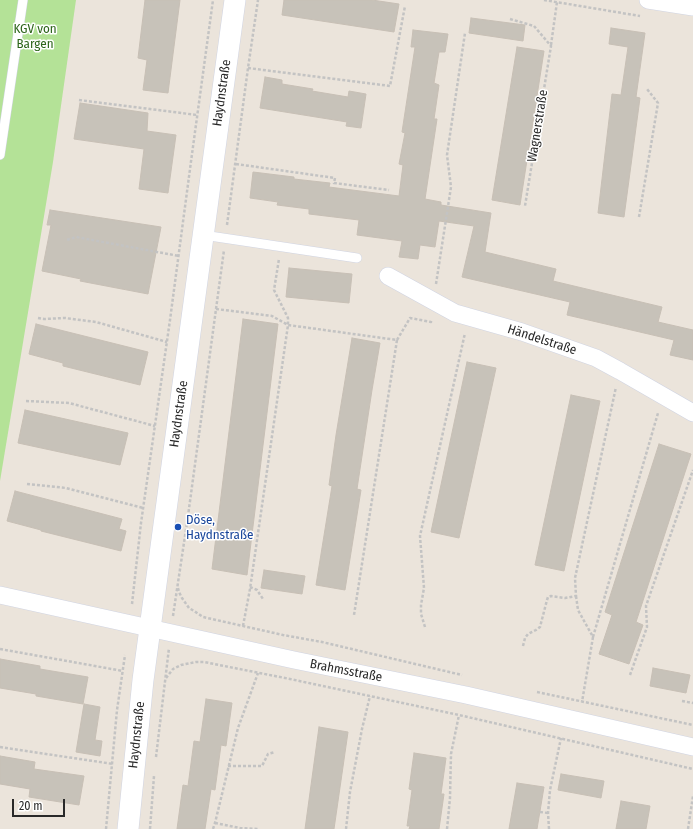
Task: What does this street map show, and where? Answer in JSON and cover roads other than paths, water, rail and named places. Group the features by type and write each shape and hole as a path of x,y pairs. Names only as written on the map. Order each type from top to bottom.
{"street":[{"name":"Haydnstraße","path":"128,829 142,685 235,0"},
{"path":"648,0 693,7"},
{"name":"Händelstraße","path":"388,276 455,313 522,332 596,358 693,412"},
{"name":"Brahmsstraße","path":"0,595 693,747"}],"lane":[{"path":"0,155 23,0"},
{"path":"203,235 357,258"}],"place":[{"name":"Döse, Haydnstraße","path":"178,527"}],"park label":[{"name":"KGV von Bargen","path":"35,36"}]}
